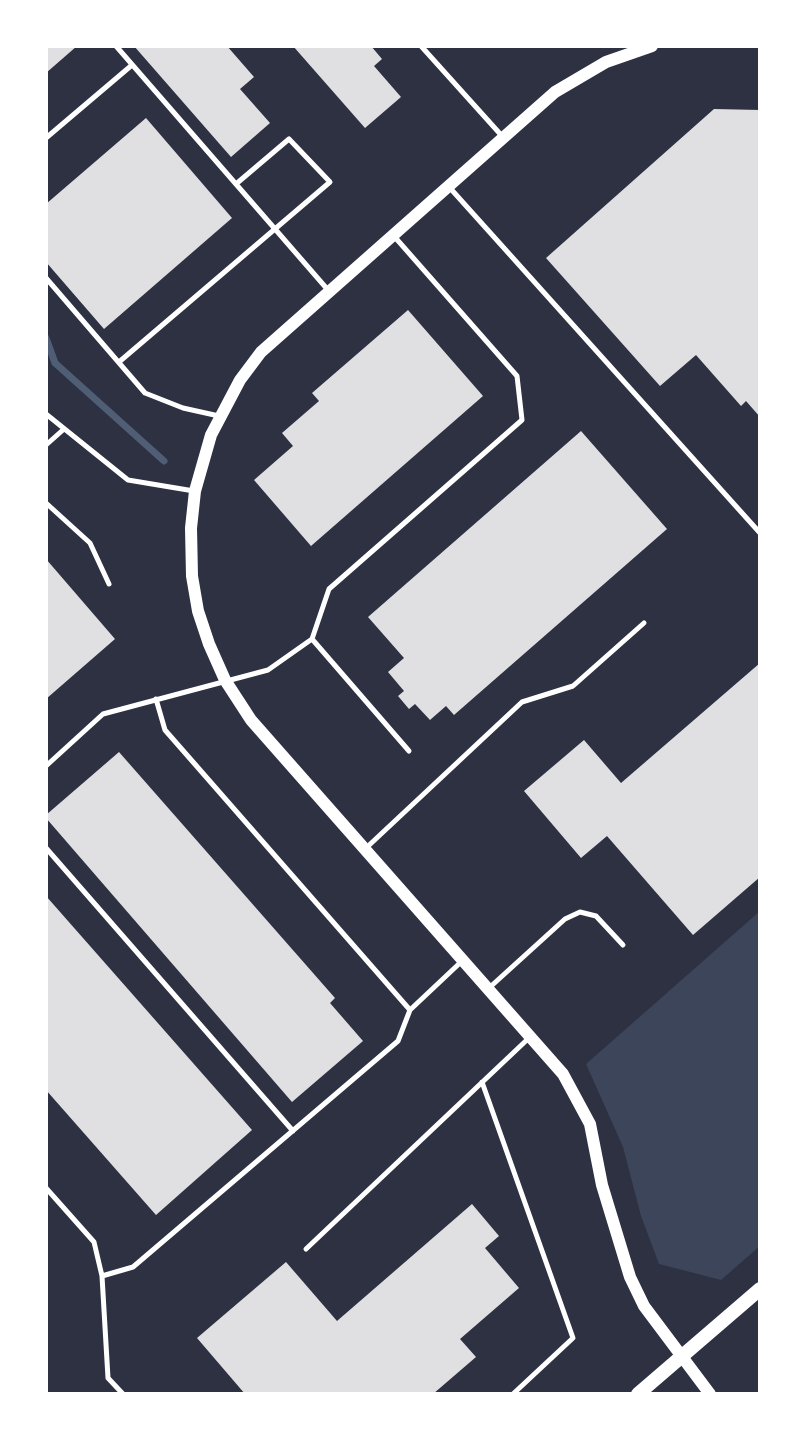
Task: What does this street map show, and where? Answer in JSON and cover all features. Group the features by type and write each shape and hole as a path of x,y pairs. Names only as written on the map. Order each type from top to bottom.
{"main road":[{"path":"638,1394 760,1289"}],"street":[{"path":"652,46 625,50 555,92 261,352 240,380 211,435 195,491 191,528 192,576 198,611 209,644 225,680 251,720 563,1074 590,1124 602,1185 630,1277 644,1306 710,1394"}],"lane":[{"path":"116,46 329,290"},
{"path":"421,46 503,137"},
{"path":"46,138 132,65"},
{"path":"119,362 330,182 289,139 236,184"},
{"path":"448,185 760,533"},
{"path":"46,766 103,714 268,670 312,639 329,589 522,420 517,376 393,234"},
{"path":"46,278 145,393 183,408 220,416"},
{"path":"46,414 128,480 195,491"},
{"path":"46,445 64,429"},
{"path":"46,503 90,543 109,584"},
{"path":"365,850 522,702 573,686 644,623"},
{"path":"312,639 409,751"},
{"path":"156,699 165,730 410,1010"},
{"path":"46,848 293,1131"},
{"path":"489,988 565,919 580,912 596,916 623,945"},
{"path":"102,1276 133,1267 398,1041 410,1010 463,961"},
{"path":"306,1249 531,1035"},
{"path":"482,1082 573,1338 513,1394"},
{"path":"46,1188 94,1242 102,1276 108,1378 123,1394"}],"shaded area":[{"path":"760,911 760,1246 721,1280 659,1264 641,1216 623,1147 586,1064"}],"building":[{"path":"46,46 77,46 46,73"},
{"path":"134,46 227,46 254,77 240,89 270,123 231,157"},
{"path":"293,46 371,46 382,59 374,66 401,97 365,128"},
{"path":"714,109 760,110 760,417 746,401 741,406 696,355 660,386 546,258"},
{"path":"146,118 232,218 104,329 46,262 46,204"},
{"path":"408,310 483,396 311,546 254,480 293,446 282,433 319,401 312,393"},
{"path":"581,431 667,529 454,715 446,706 430,720 415,704 409,709 398,696 404,691 388,672 404,658 368,617"},
{"path":"46,559 115,639 46,699"},
{"path":"760,663 760,877 693,935 607,836 581,858 524,791 584,740 621,783"},
{"path":"119,752 335,998 330,1003 363,1041 292,1102 46,818"},
{"path":"46,896 252,1130 156,1215 46,1090"},
{"path":"472,1204 499,1236 485,1248 519,1288 460,1339 476,1357 433,1394 245,1394 197,1338 286,1262 337,1321"}],"waterway":[{"path":"46,338 55,363 164,461"}]}
